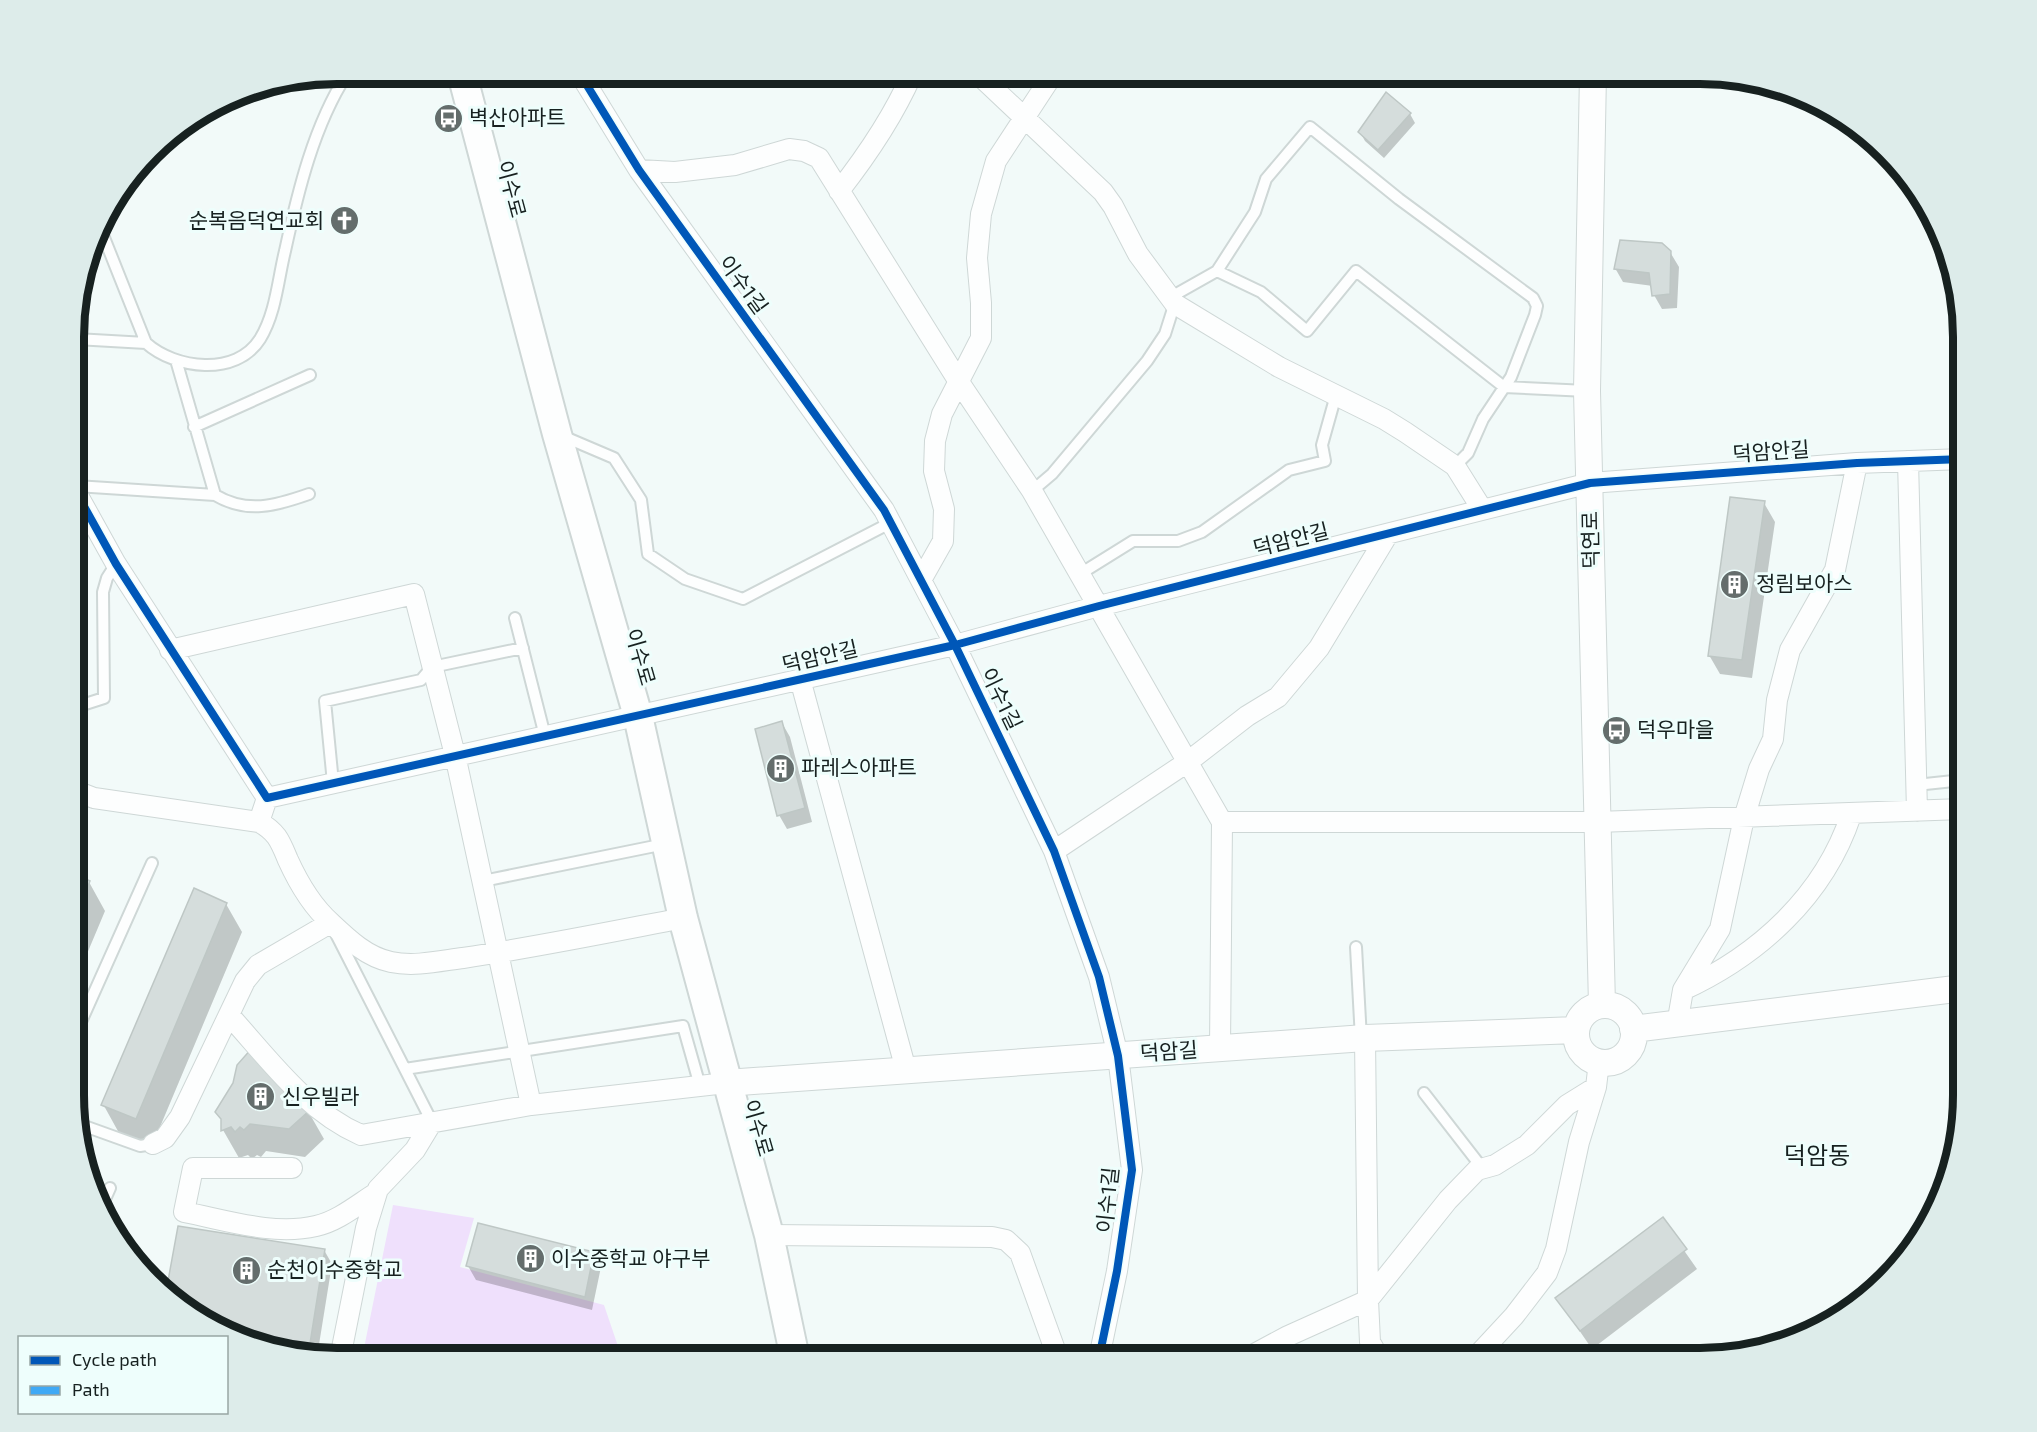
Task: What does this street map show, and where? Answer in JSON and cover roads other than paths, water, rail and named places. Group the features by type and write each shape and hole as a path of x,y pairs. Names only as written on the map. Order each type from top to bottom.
{"main road":[{"name":"이수로","path":"465,84 557,434 638,716 683,918 713,1084 769,1235 793,1348"}],"street":[{"name":"이수1길","path":"586,84 639,170 890,523 955,645 1054,851 1099,978 1118,1056 1132,1170 1117,1272 1101,1348"},
{"path":"839,191 867,156 900,102 908,84"},
{"path":"989,84 1103,192 1113,206 1138,254 1174,304 1279,367 1384,419 1455,466 1482,509"},
{"path":"921,580 943,541 944,509 934,471 935,441 942,414 981,338 977,258 981,214 996,161 1047,84"},
{"name":"덕연로","path":"1593,84 1587,391 1602,1005"},
{"path":"639,170 675,172 735,165 789,149 804,150 819,158 959,382 1032,491 1222,822 1220,1048"},
{"name":"덕암안길","path":"267,798 955,645 1099,606 1590,483 1953,459"},
{"path":"1908,461 1917,811"},
{"path":"1677,1025 1683,990 1705,950 1720,929 1744,818 1759,769 1773,739 1777,700 1790,650 1834,570 1857,464"},
{"path":"84,506 116,564 267,798 259,822"},
{"path":"1054,851 1189,761 1247,716 1278,697 1319,648 1388,534"},
{"path":"170,650 414,594 455,755 500,953 531,1105"},
{"path":"800,680 906,1070"},
{"path":"84,794 94,798 259,822 272,829 310,898 330,923 362,950 376,958 393,963 421,963 500,953 683,918"},
{"path":"1222,822 1597,822 1851,815 1953,809"},
{"path":"1683,990 1722,972 1752,952 1792,915 1844,836 1851,815"},
{"path":"153,1144 165,1138 180,1117 245,981 258,965 330,923"},
{"path":"1633,1029 1953,989"},
{"path":"1266,1348 1368,1300 1448,1200 1477,1170 1495,1165 1527,1145 1597,1075 1612,1062 1621,1058 1632,1044 1633,1029 1628,1016 1621,1010 1602,1005 1585,1013 1576,1030 1580,1049 1597,1075 1579,1142 1556,1249 1547,1273 1484,1348"},
{"path":"229,1015 302,1095 339,1125 361,1135 531,1105 713,1084"},
{"name":"덕암길","path":"713,1084 1363,1039 1576,1030"},
{"path":"1363,1039 1368,1300 1370,1342 1373,1348"},
{"path":"292,1168 193,1168 183,1212 263,1228 296,1229 317,1226 339,1216 376,1193 415,1150 432,1122"},
{"path":"342,1348 366,1228 376,1193"},
{"path":"769,1235 1006,1240 1020,1253 1054,1348"}],"lane":[{"path":"104,238 146,343 161,355 201,366 234,360 248,353 259,340 273,307 285,249 316,138 342,84"},
{"path":"1032,491 1052,474 1147,361 1165,334 1178,293 1217,271 1255,212 1266,179 1310,127 1399,200 1533,298 1537,306 1511,377 1483,419 1468,453 1455,466"},
{"path":"1217,271 1261,292 1307,331 1356,271 1504,387 1587,391"},
{"path":"84,339 146,343"},
{"path":"176,360 215,495"},
{"path":"194,427 310,375"},
{"path":"1080,574 1133,541 1178,541 1202,532 1289,470 1325,460 1322,445 1336,395"},
{"path":"557,434 614,458 641,500 648,554 685,579 743,599 890,523"},
{"path":"84,487 215,495 232,506 274,506 309,494"},
{"path":"84,704 104,698 103,592 107,578 116,564"},
{"path":"515,618 545,736"},
{"path":"333,783 325,701 421,680 432,667 523,648"},
{"path":"1916,785 1953,781"},
{"path":"483,881 665,844"},
{"path":"84,1016 152,863"},
{"path":"330,923 432,1122"},
{"path":"1356,947 1363,1039"},
{"path":"405,1069 683,1026 713,1084"},
{"path":"1424,1094 1483,1168"},
{"path":"86,1127 140,1146 153,1144"},
{"path":"106,1198 110,1188"}],"place":[{"name":"벽산아파트","path":"448,118"},
{"name":"순복음덕연교회","path":"345,221"},
{"name":"정림보아스","path":"1735,584"},
{"name":"덕우마을","path":"1616,730"},
{"name":"파레스아파트","path":"780,768"},
{"name":"신우빌라","path":"261,1097"},
{"name":"이수중학교 야구부","path":"530,1259"},
{"name":"순천이수중학교","path":"246,1270"}],"district":[{"name":"덕암동","path":"1817,1156"}]}
